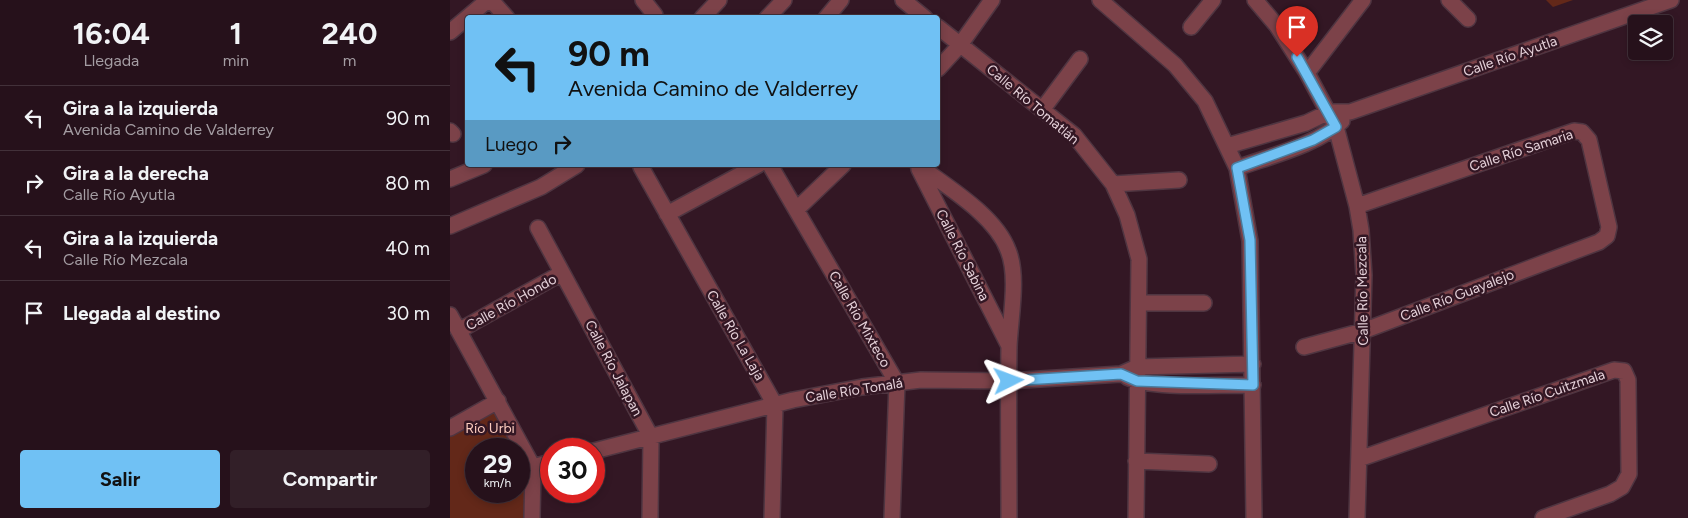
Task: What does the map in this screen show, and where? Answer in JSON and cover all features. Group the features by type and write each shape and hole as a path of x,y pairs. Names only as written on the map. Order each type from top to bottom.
{"street":[{"path":"471,15 490,0 504,15"},
{"path":"643,0 655,15"},
{"path":"705,15 719,0"},
{"path":"770,15 784,0"},
{"path":"828,15 841,0"},
{"path":"903,0 921,15"},
{"path":"940,67 960,45 992,0"},
{"path":"1100,0 1175,65 1205,101 1237,168 1250,240 1254,518"},
{"path":"1192,27 1213,0"},
{"name":"Calle Río Mezcala","path":"1255,0 1277,26 1307,73 1336,127 1361,230 1364,275 1357,518"},
{"path":"1307,73 1363,0"},
{"path":"1449,0 1468,19"},
{"name":"Calle Río Ayutla","path":"1227,146 1306,123 1329,112 1350,112 1671,0"},
{"path":"450,32 465,20"},
{"name":"Calle Río Tomatlán","path":"940,29 1074,135 1113,184 1127,214 1139,259 1136,518"},
{"path":"1042,110 1080,59"},
{"name":"Calle Río Ayutla","path":"1237,168 1313,140 1336,127 1350,112"},
{"name":"Calle Río Samaria","path":"1356,206 1574,131 1582,132 1590,140 1609,228 1607,236"},
{"path":"450,179 479,167"},
{"path":"450,226 541,187 574,167"},
{"name":"Calle Río La Laja","path":"641,167 776,405"},
{"path":"666,214 754,167"},
{"name":"Calle Río Mixteco","path":"771,167 896,383 892,518"},
{"path":"797,209 841,167"},
{"name":"Calle Río Sabina","path":"919,167 1009,346"},
{"name":"Calle Río Sabina","path":"921,167 970,204 1001,236 1009,250 1013,270 1009,346 1009,518"},
{"path":"1113,184 1178,180"},
{"name":"Calle Río Jalapan","path":"538,228 651,436 650,518"},
{"name":"Calle Río Guayalejo","path":"1304,347 1363,331 1598,242 1607,236"},
{"name":"Calle Río Hondo","path":"460,330 562,273"},
{"path":"1139,303 1204,303"},
{"path":"450,315 460,330 533,467 532,518"},
{"name":"Calle Río Tonalá","path":"605,448 810,396 896,383 921,380 1009,381 1137,374 1253,364"},
{"name":"Calle Río Cuitzmala","path":"1359,459 1614,370 1624,371 1628,380 1629,474 1622,487 1610,494 1543,518"},
{"name":"Calle Río Tonalá","path":"1137,374 1253,385"},
{"path":"450,428 498,401"},
{"path":"772,518 776,405"},
{"path":"1136,461 1209,464"},
{"path":"533,467 540,465"}],"green space":[{"path":"1546,0 1573,0 1553,7"},
{"name":"Río Urbi","path":"498,401 518,438 465,438 465,503 530,503 530,461 533,467 532,518 450,518 450,428"}],"route":[{"path":"1009,381 1121,374 1137,381 1172,384 1253,385 1250,240 1237,168 1313,140 1336,127 1297,57"}]}
